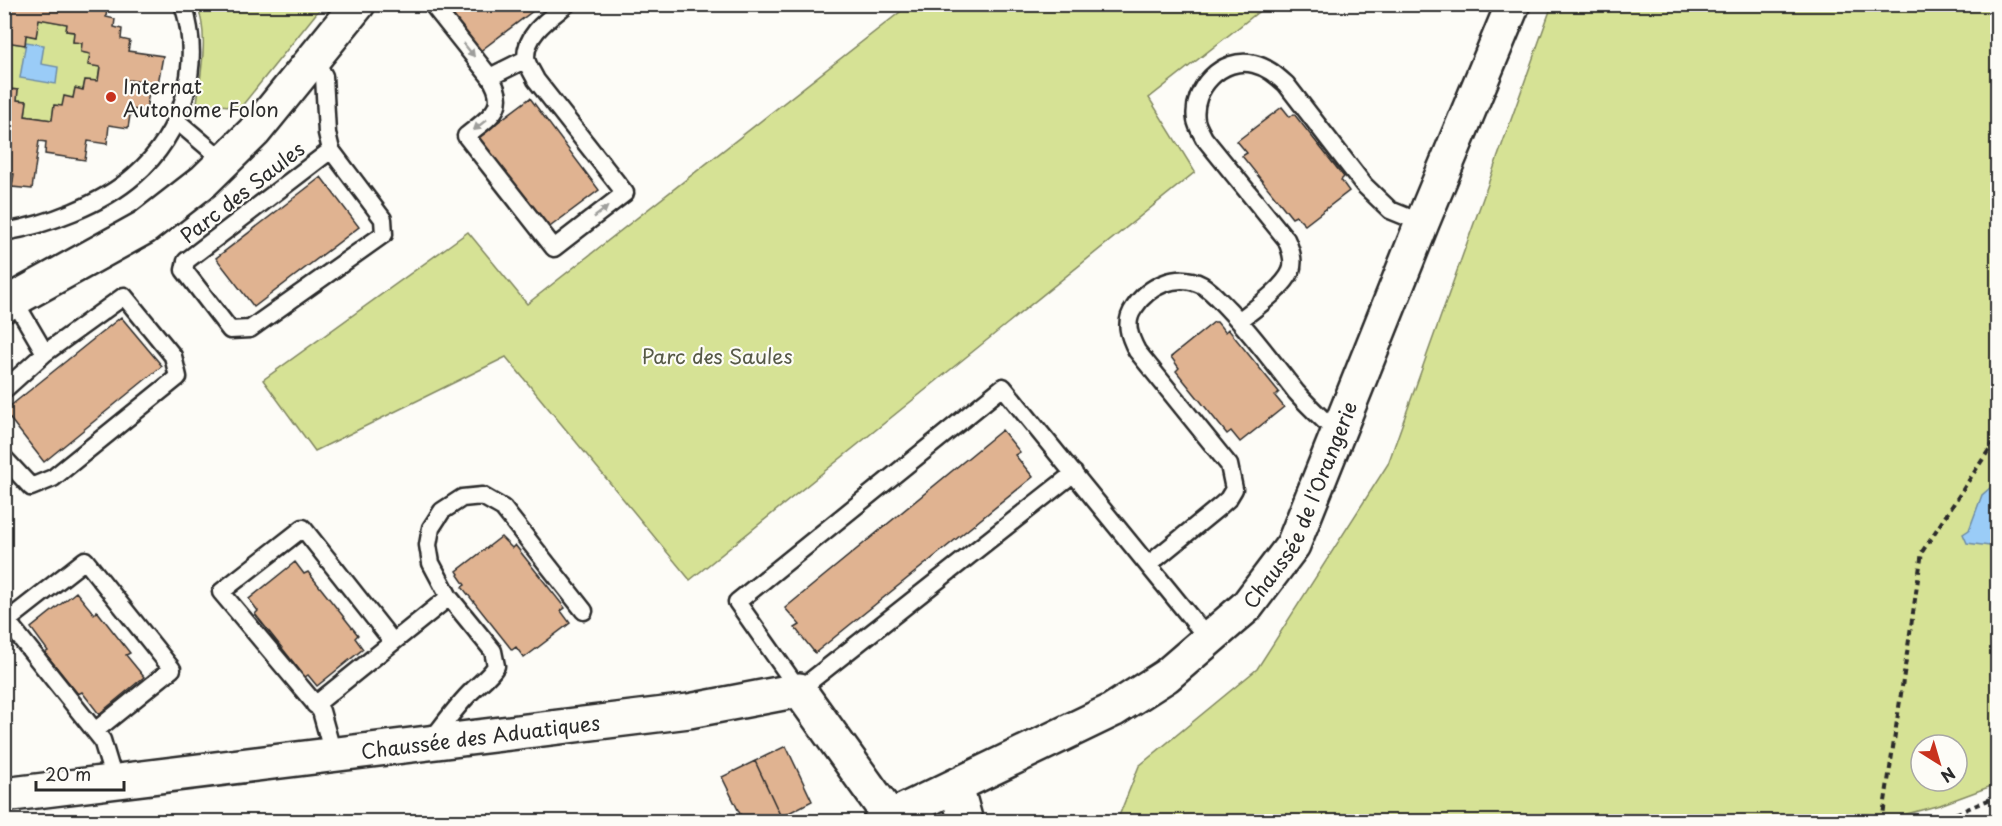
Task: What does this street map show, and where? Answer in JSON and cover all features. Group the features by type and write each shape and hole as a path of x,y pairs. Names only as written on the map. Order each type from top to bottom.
{"street":[{"path":"9,303 145,227 204,181 254,132 358,4"},
{"name":"Chaussée de l'Orangerie","path":"885,819 1113,710 1166,676 1247,606 1293,545 1422,223 1514,4"},
{"path":"799,690 885,819"},
{"name":"Chaussée des Aduatiques","path":"4,795 689,711 799,690"},
{"path":"956,786 966,822"}],"lane":[{"path":"4,232 27,228 88,205 133,177 151,160 177,121 186,96 191,48 183,4"},
{"path":"432,4 498,89 500,101 491,115 466,136 554,248 625,194 536,80 526,59 529,40 539,27 567,4"},
{"name":"Parc des Saules","path":"314,58 324,76 327,133 331,150 383,219 384,234 250,329 230,330 184,270 186,261 331,150"},
{"path":"490,77 526,59"},
{"path":"1239,321 1275,291 1285,279 1291,270 1292,252 1286,239 1203,138 1196,121 1198,94 1207,82 1231,65 1256,64 1272,71 1286,84 1364,185 1390,210 1422,223"},
{"path":"177,121 224,161"},
{"path":"1148,565 1219,507 1234,489 1229,465 1137,351 1128,327 1131,312 1147,292 1162,283 1189,280 1211,291 1239,321 1299,395 1338,434"},
{"path":"4,390 45,353 124,296 173,357 178,377 53,478 31,487 4,458"},
{"path":"9,303 45,353"},
{"path":"1074,473 799,690 738,602 1003,387 1074,473 1209,640"},
{"path":"429,743 454,710 491,674 496,666 494,651 449,597 431,564 428,544 430,528 442,511 462,498 482,496 503,508 584,611"},
{"path":"333,754 321,711 221,592 303,528 393,642"},
{"path":"95,731 172,669 85,560 7,621 102,740 114,780"},
{"path":"315,705 449,597"}],"path":[{"path":"1882,822 1922,552 1998,436"},
{"path":"1936,822 1998,796"}],"green space":[{"path":"197,5 323,5 241,107 197,103 202,66 203,28"},
{"name":"Parc des Saules","path":"909,5 1267,5 1149,98 1195,172 690,580 506,357 315,451 263,380 468,232 527,304"},
{"path":"1552,5 1997,5 1997,784 1940,805 1877,822 1126,822 1119,816 1139,766 1257,669 1388,464"},
{"path":"39,19 67,24 66,31 74,32 73,42 82,43 81,52 90,54 88,65 100,67 98,81 85,80 83,90 75,89 73,98 62,106 54,105 52,120 25,116 27,101 17,100 18,90 9,89 10,80 5,79 6,42 25,45 26,35 36,36"}],"water":[{"path":"26,42 44,45 41,64 58,67 56,84 20,78"},
{"path":"1997,482 1997,547 1967,543 1963,534 1969,530 1982,495"}],"building":[{"name":"Internat Autonome Folon","path":"4,4 98,4 98,6 107,8 106,17 115,19 114,27 122,29 121,39 130,41 128,51 163,56 158,84 129,80 128,89 149,92 146,111 131,109 128,128 109,125 107,144 88,141 85,160 45,154 46,142 39,141 32,189 12,187 14,174 5,173 4,79 10,79 9,89 18,90 17,100 27,101 25,116 52,120 54,105 62,106 64,96 73,98 75,88 83,90 85,80 98,81 100,67 88,65 90,54 81,52 82,43 73,42 74,32 66,31 67,24 39,19 36,37 26,35 25,45 6,42 4,51"},
{"path":"443,4 542,4 479,52"},
{"path":"530,98 599,190 543,232 474,140"},
{"path":"1282,107 1290,117 1294,114 1344,177 1341,180 1349,191 1305,225 1296,216 1292,218 1242,156 1247,153 1237,141"},
{"path":"321,177 359,227 254,307 216,258"},
{"path":"121,317 162,366 44,462 4,411"},
{"path":"1214,322 1217,322 1225,332 1228,329 1279,392 1275,396 1284,407 1240,442 1231,431 1227,434 1176,371 1179,368 1171,357"},
{"path":"1002,430 1020,452 1015,455 1033,477 815,653 795,628 800,625 785,608"},
{"path":"501,537 512,548 515,545 565,608 561,611 570,623 524,658 516,647 512,650 462,587 465,585 457,571"},
{"path":"295,562 304,574 308,572 358,635 355,638 363,649 317,686 308,675 305,677 255,614 258,611 249,599"},
{"path":"76,592 94,614 97,611 130,653 126,655 144,677 99,714 82,692 78,694 45,653 48,651 31,628"},
{"path":"786,746 812,801 781,817 755,761"},
{"path":"755,761 781,817 772,822 744,822 722,777"}],"place":[{"name":"Internat Autonome Folon","path":"111,97"}]}
